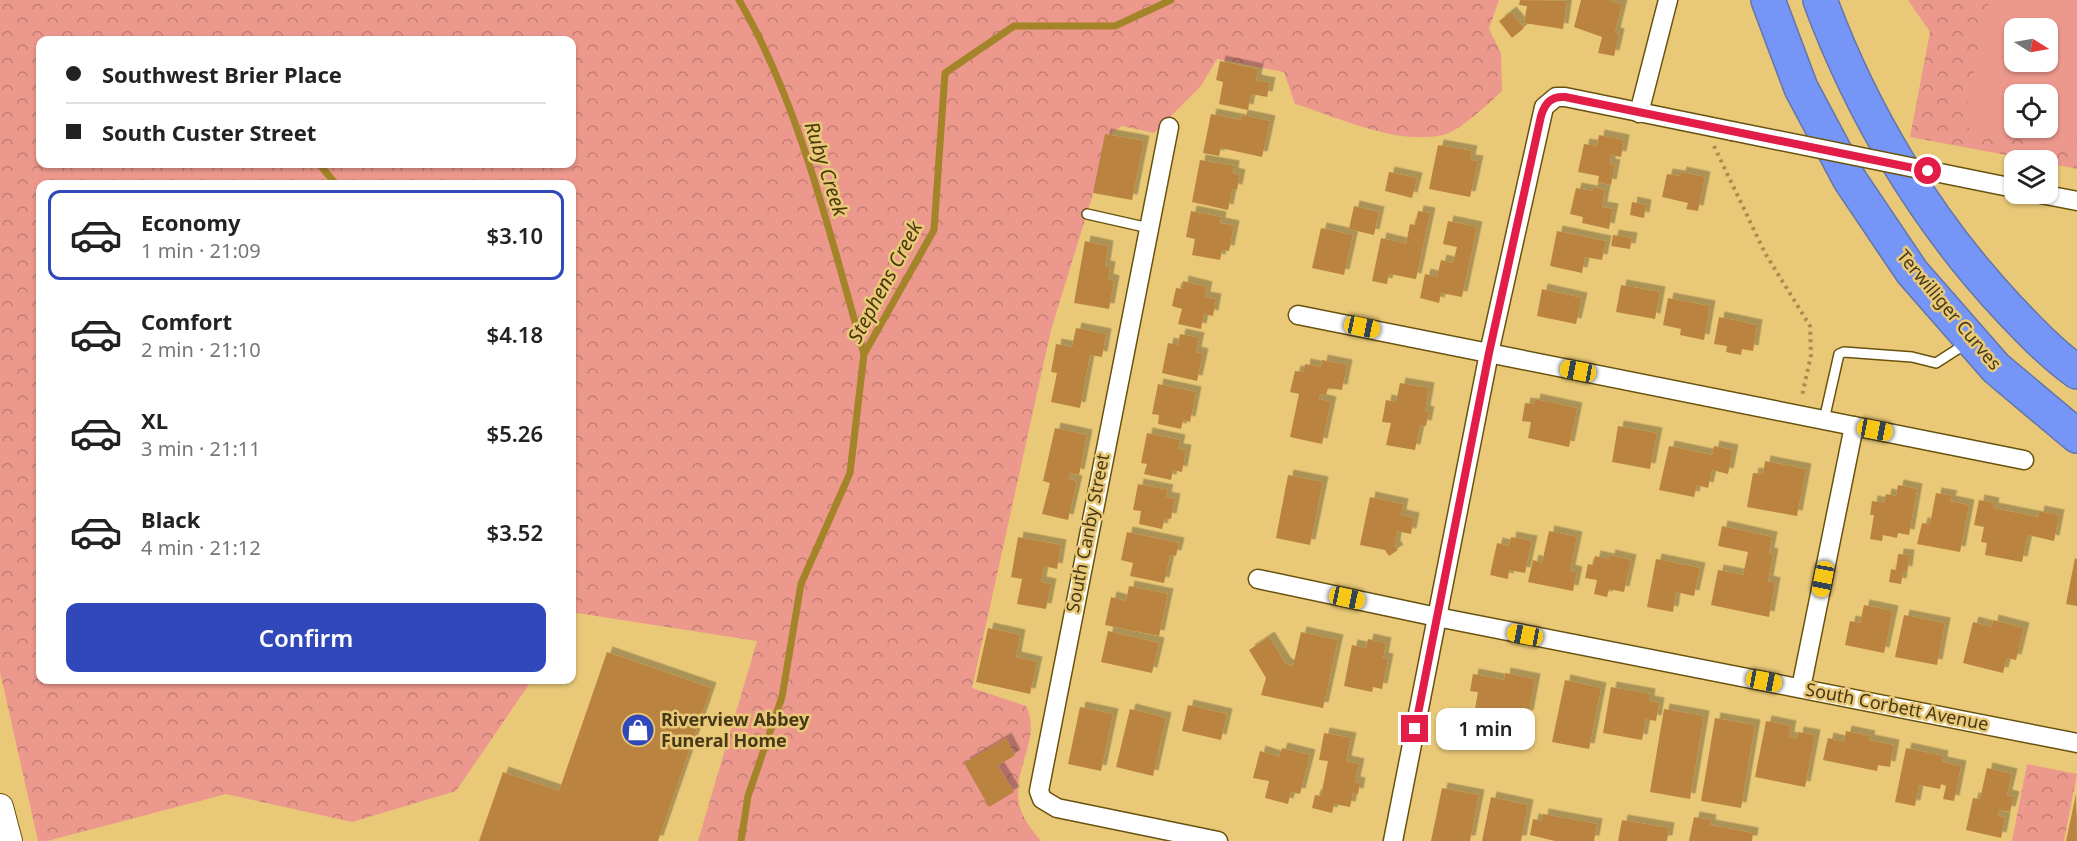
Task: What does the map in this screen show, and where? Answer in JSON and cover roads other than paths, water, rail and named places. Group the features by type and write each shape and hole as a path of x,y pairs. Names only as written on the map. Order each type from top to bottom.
{"highway":[{"name":"Terwilliger Curves","path":"1768,0 1801,88 1850,180 1912,272 1996,368 2077,436"},
{"path":"1820,0 1858,88 1918,196 1974,272 2052,354 2077,372"}],"main road":[{"path":"0,807 9,841"}],"street":[{"path":"1639,113 1668,0"},
{"path":"1393,841 1489,353 1541,116 1550,100 1565,97 2004,186"},
{"name":"South Canby Street","path":"1169,127 1040,779 1042,799 1057,808 1218,841"},
{"path":"2058,197 2074,200"},
{"path":"1298,315 2024,460"},
{"path":"1801,688 1854,426"},
{"name":"South Corbett Avenue","path":"1258,579 1437,617 2077,743"}],"lane":[{"path":"1087,214 1149,228"},
{"path":"1824,420 1839,354 1844,352 1912,357 1936,363 1972,340"}],"waterway":[{"name":"Ruby Creek","path":"739,0 761,40 797,127 864,354"},
{"name":"Stephens Creek","path":"741,841 748,796 782,697 801,584 850,473 864,354 934,230 945,73 1014,26 1115,26 1171,0"},
{"path":"322,168 333,180"}],"place":[{"name":"Riverview Abbey Funeral Home","path":"638,730"}]}
